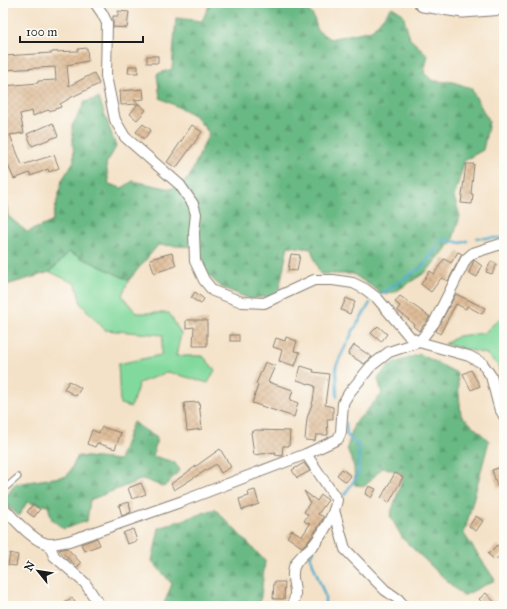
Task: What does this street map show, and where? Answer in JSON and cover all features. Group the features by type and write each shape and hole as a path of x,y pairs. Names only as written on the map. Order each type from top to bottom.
{"highway":[{"path":"423,3 463,9 504,6"}],"street":[{"path":"94,3 102,13 107,23 106,76 115,120 125,137 180,184 193,204 196,214 194,232 195,261 204,280 214,290 242,302 264,303 314,280 333,280 353,283 365,289 377,298 410,337 419,342 469,356 482,363 491,376 504,416"},
{"path":"3,508 22,528 41,541 49,544 69,541 169,506 306,454 338,439 341,432 343,403 371,366 389,352 419,342 434,323 466,259 473,252 504,244"},
{"path":"292,606 297,592 292,575 294,566 302,555 316,542 334,510 337,500 306,454"},
{"path":"334,510 345,549 385,590 398,599 404,606"},
{"path":"49,544 54,556 85,584 100,606"}],"lane":[{"path":"3,490 18,477"}],"green space":[{"path":"210,3 300,3 313,15 318,31 330,39 372,30 392,7 403,14 410,39 428,55 424,73 433,81 453,82 471,88 489,122 483,150 465,160 454,197 460,216 452,242 426,272 395,292 383,294 353,274 320,274 311,249 288,246 278,295 250,299 221,287 207,274 198,247 158,245 129,280 69,252 50,272 3,286 3,176 8,216 27,232 52,222 62,180 74,161 72,126 85,102 99,98 116,147 106,164 109,184 122,188 133,181 171,189 189,178 209,133 194,115 160,98 157,74 172,69 176,18 202,21"},
{"path":"69,252 129,280 122,295 136,313 169,313 181,334 176,356 203,356 215,370 208,383 168,372 139,383 131,407 120,404 118,364 161,355 163,335 105,330 81,304 76,284 50,272"},
{"path":"499,319 504,320 503,391 498,366 486,354 445,344 458,336 484,333"},
{"path":"420,354 457,373 461,415 489,441 464,534 495,580 463,596 403,539 390,516 404,474 383,467 365,486 355,485 354,467 347,448 354,424 382,394 378,378 391,364"},
{"path":"133,422 157,438 153,456 174,462 180,470 164,487 143,479 90,500 87,521 64,529 52,520 48,506 27,502 19,516 3,502 15,484 67,476 78,456 119,460"},
{"path":"215,509 265,561 259,606 163,606 172,584 152,561 159,528"}],"building":[{"path":"118,11 129,12 127,28 113,27 113,16 118,16"},
{"path":"87,48 88,61 67,65 69,86 94,73 99,84 60,104 61,107 33,116 32,111 20,114 24,133 10,135 22,165 54,155 59,168 49,172 48,169 31,176 30,173 14,179 3,154 3,86 56,80 55,67 5,70 4,56 78,51 78,49"},
{"path":"147,56 158,56 158,63 147,63"},
{"path":"129,66 138,66 138,73 128,73"},
{"path":"143,89 144,99 134,100 146,110 137,120 130,114 138,104 121,105 120,91"},
{"path":"53,123 58,136 32,146 27,134"},
{"path":"143,124 151,130 144,139 136,132"},
{"path":"192,125 202,132 176,168 167,162"},
{"path":"466,164 474,164 471,194 473,194 472,204 461,203"},
{"path":"458,252 462,254 448,281 441,278 431,292 421,284 430,271 434,274 444,259 451,263"},
{"path":"172,253 176,266 154,273 150,259"},
{"path":"291,254 300,255 297,271 288,270"},
{"path":"474,260 482,266 477,277 469,273"},
{"path":"491,261 497,264 492,274 486,272"},
{"path":"195,292 204,299 201,304 191,298"},
{"path":"456,294 485,308 482,314 467,306 466,309 456,304 440,334 436,331"},
{"path":"400,296 430,317 419,331 413,326 414,324 397,310 400,306 395,302"},
{"path":"346,298 355,302 350,314 341,310"},
{"path":"186,320 207,320 207,346 193,346 194,327 186,328"},
{"path":"378,326 387,334 381,342 371,333"},
{"path":"230,335 239,335 239,341 230,341"},
{"path":"286,337 297,341 294,351 300,352 295,366 279,361 282,350 273,347 276,338 285,341"},
{"path":"354,345 372,357 364,364 348,354"},
{"path":"265,362 275,366 268,382 293,390 290,400 298,403 294,417 252,403 258,385 256,384"},
{"path":"301,366 314,370 313,372 329,374 325,405 333,407 333,419 327,419 328,435 316,435 315,441 305,440 307,418 313,401 315,386 297,380"},
{"path":"471,370 480,386 471,390 463,374"},
{"path":"69,381 81,388 76,396 64,389"},
{"path":"199,402 202,429 187,431 184,403"},
{"path":"102,427 121,433 115,449 97,443 95,447 87,444 92,430 99,433"},
{"path":"256,430 290,431 289,446 283,446 282,456 275,455 276,452 254,455 251,432"},
{"path":"220,449 231,467 221,473 216,464 174,490 171,484"},
{"path":"304,463 310,471 297,478 292,470"},
{"path":"504,466 504,486 498,488 492,470"},
{"path":"342,469 351,476 346,482 337,475"},
{"path":"395,473 403,477 389,503 381,498"},
{"path":"141,483 146,494 132,499 128,488"},
{"path":"369,486 376,489 371,498 365,494"},
{"path":"255,490 259,504 242,510 239,499 249,496 248,492"},
{"path":"304,491 317,501 321,495 328,500 318,514 324,517 310,539 302,547 287,537 292,530 302,536 310,524 304,521 308,515 304,512 310,502"},
{"path":"129,502 131,512 122,516 119,505"},
{"path":"33,504 40,509 34,517 27,512"},
{"path":"476,516 483,521 476,531 469,526"},
{"path":"133,529 137,541 127,544 123,533"},
{"path":"97,538 100,545 84,551 81,544"},
{"path":"497,545 504,552 495,560 488,554"},
{"path":"67,548 81,563 77,567 59,550"},
{"path":"10,553 18,555 16,566 8,565"},
{"path":"274,582 285,582 284,599 273,599"},
{"path":"486,593 498,606 485,606 479,599"},
{"path":"72,598 78,606 60,606"}],"waterway":[{"path":"477,238 504,238"},
{"path":"381,294 423,266 444,239 461,243 467,241"},
{"path":"337,397 336,366 353,331 370,303"},
{"path":"344,495 358,475 359,447 347,435 346,423"},
{"path":"314,551 310,556 325,596 325,606"}]}
